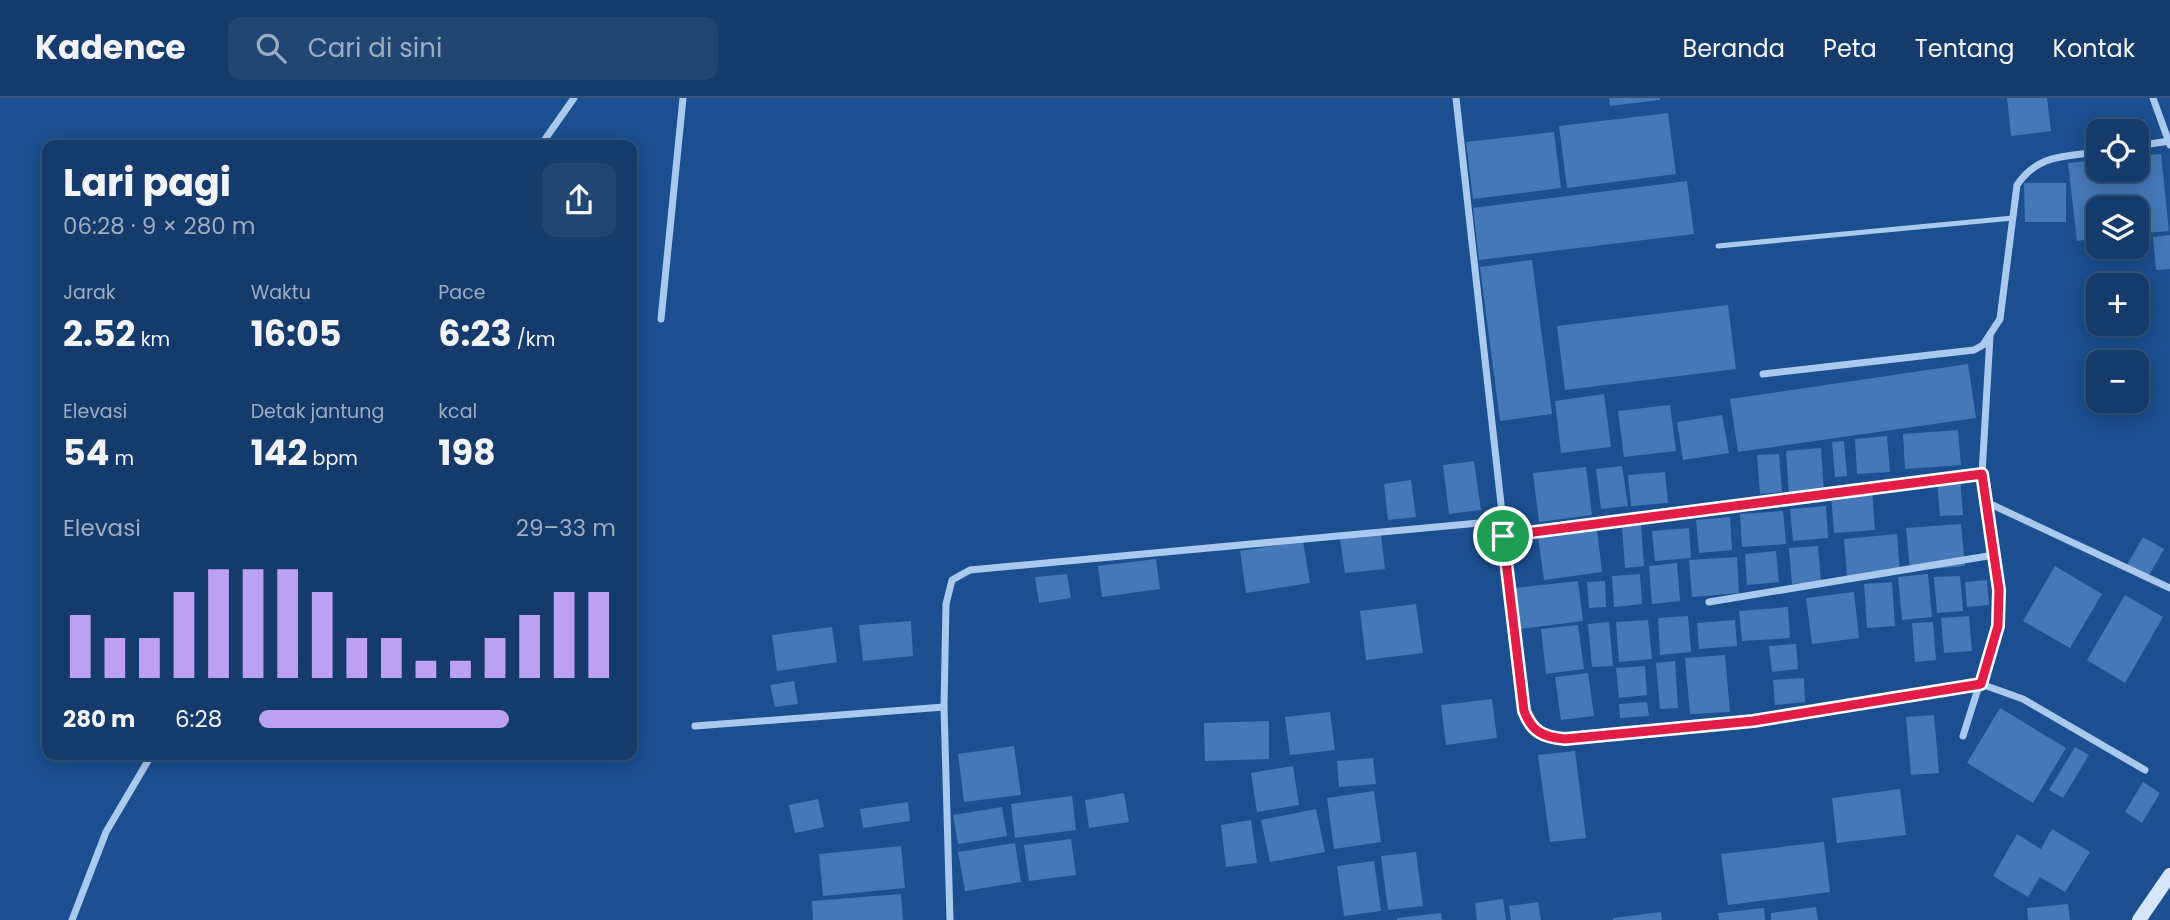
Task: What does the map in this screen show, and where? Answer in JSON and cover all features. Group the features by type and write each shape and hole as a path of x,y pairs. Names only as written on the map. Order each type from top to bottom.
{"main road":[{"path":"2139,920 2170,875"}],"street":[{"path":"545,140 574,98"},
{"path":"660,319 683,98"},
{"path":"1456,98 1524,711 1535,732 1565,739 1753,721 1981,684 2023,699 2145,770"},
{"path":"2149,145 2169,143 2153,98"},
{"path":"1763,374 1974,350 1983,345 2000,319 2017,185 2028,168 2049,159 2086,154"},
{"path":"1963,736 1998,626 1999,590 1982,474 1990,335"},
{"path":"1503,536 1982,474"},
{"path":"1986,502 2170,589"},
{"path":"950,920 944,707 946,604 952,580 970,570 1501,521"},
{"path":"1709,602 1994,555"},
{"path":"695,726 944,707"},
{"path":"72,920 106,832 148,760"}],"lane":[{"path":"1718,246 2013,218"}],"building":[{"path":"1609,98 1660,98 1660,100 1610,106"},
{"path":"2007,98 2047,98 2051,131 2011,136"},
{"path":"1668,113 1676,174 1567,188 1559,126"},
{"path":"1554,132 1561,188 1473,199 1466,142"},
{"path":"2161,154 2169,231 2149,233 2149,196 2086,196 2086,240 2077,241 2068,163 2086,161 2086,182 2149,182 2149,155"},
{"path":"1687,181 1694,234 1479,260 1473,208"},
{"path":"2024,183 2066,183 2066,222 2025,222"},
{"path":"2170,235 2170,269 2156,270 2153,237"},
{"path":"1532,260 1552,414 1500,421 1480,267"},
{"path":"1728,305 1736,369 1565,390 1557,326"},
{"path":"1968,364 1976,418 1738,452 1730,399"},
{"path":"1604,394 1611,447 1561,453 1555,401"},
{"path":"1670,405 1676,451 1624,457 1618,411"},
{"path":"1722,415 1729,453 1683,460 1677,422"},
{"path":"1958,430 1961,465 1905,469 1903,434"},
{"path":"1887,436 1890,472 1857,474 1855,439"},
{"path":"1844,441 1847,476 1835,477 1832,442"},
{"path":"1821,448 1824,494 1789,496 1786,451"},
{"path":"1779,454 1782,492 1760,494 1757,455"},
{"path":"1474,461 1481,510 1449,514 1443,465"},
{"path":"1622,466 1628,506 1601,509 1596,469"},
{"path":"1586,467 1592,515 1539,522 1533,473"},
{"path":"1665,472 1668,503 1631,506 1628,475"},
{"path":"1960,478 1963,515 1940,516 1937,480"},
{"path":"1411,480 1416,517 1388,520 1384,484"},
{"path":"1872,491 1875,530 1834,533 1831,494"},
{"path":"1826,506 1828,538 1793,541 1790,509"},
{"path":"1783,511 1786,544 1742,547 1740,514"},
{"path":"1730,517 1732,550 1699,553 1696,520"},
{"path":"1961,524 1965,566 1910,571 1906,528"},
{"path":"1641,525 1644,566 1625,568 1622,527"},
{"path":"1689,528 1691,558 1655,561 1652,531"},
{"path":"1597,529 1602,572 1544,580 1538,537"},
{"path":"1381,534 1385,569 1345,573 1340,539"},
{"path":"1897,534 1900,572 1847,576 1844,539"},
{"path":"2143,537 2164,549 2148,577 2127,565"},
{"path":"1303,541 1310,583 1246,593 1240,551"},
{"path":"1818,546 1821,582 1792,584 1789,548"},
{"path":"1776,551 1779,582 1747,585 1745,554"},
{"path":"1737,557 1739,593 1692,597 1689,560"},
{"path":"1156,559 1160,589 1102,597 1098,566"},
{"path":"1677,563 1680,601 1652,604 1649,566"},
{"path":"2055,566 2102,594 2070,648 2023,621"},
{"path":"1067,574 1071,598 1039,603 1035,577"},
{"path":"1640,574 1642,604 1614,607 1612,576"},
{"path":"1928,574 1932,617 1902,620 1898,577"},
{"path":"1960,576 1963,611 1937,613 1934,577"},
{"path":"1987,580 1989,605 1967,607 1965,582"},
{"path":"1578,581 1583,621 1519,629 1514,588"},
{"path":"1605,581 1606,607 1589,608 1587,582"},
{"path":"1892,582 1895,626 1867,628 1864,584"},
{"path":"1854,592 1859,638 1812,644 1806,598"},
{"path":"2125,595 2163,617 2125,683 2087,660"},
{"path":"1416,604 1423,653 1366,660 1360,611"},
{"path":"1788,607 1790,638 1742,641 1739,611"},
{"path":"1688,616 1691,652 1660,655 1658,618"},
{"path":"1969,616 1972,651 1944,653 1941,618"},
{"path":"1648,620 1652,659 1619,662 1616,622"},
{"path":"1735,620 1737,646 1699,649 1697,623"},
{"path":"911,621 913,656 863,661 859,625"},
{"path":"1609,622 1613,666 1592,667 1588,624"},
{"path":"1933,622 1936,660 1915,662 1912,623"},
{"path":"1578,625 1584,669 1546,674 1541,629"},
{"path":"832,627 837,662 777,671 772,635"},
{"path":"1796,644 1798,669 1772,672 1769,646"},
{"path":"1725,655 1730,712 1690,714 1685,658"},
{"path":"1675,661 1678,708 1660,709 1656,663"},
{"path":"1645,666 1647,695 1619,698 1616,668"},
{"path":"1588,673 1594,716 1561,720 1555,677"},
{"path":"1804,678 1805,702 1775,705 1773,680"},
{"path":"794,681 798,704 775,707 770,685"},
{"path":"1492,699 1497,738 1446,745 1441,705"},
{"path":"1647,702 1649,716 1620,718 1619,704"},
{"path":"2000,708 2066,748 2033,803 1967,763"},
{"path":"1330,712 1335,750 1290,755 1285,717"},
{"path":"1934,715 1939,773 1911,775 1906,717"},
{"path":"1269,721 1269,759 1205,761 1204,723"},
{"path":"1014,746 1021,795 964,802 958,754"},
{"path":"2075,747 2089,755 2063,798 2049,790"},
{"path":"1575,751 1586,838 1550,842 1538,755"},
{"path":"1373,758 1376,784 1339,787 1337,761"},
{"path":"1293,766 1299,805 1257,812 1251,773"},
{"path":"2143,782 2160,793 2142,823 2125,812"},
{"path":"1900,789 1906,835 1837,843 1832,798"},
{"path":"1374,791 1381,842 1334,849 1327,798"},
{"path":"1124,793 1129,822 1089,828 1085,800"},
{"path":"1072,796 1076,830 1015,838 1011,804"},
{"path":"818,799 824,827 795,833 789,805"},
{"path":"908,802 910,821 863,828 860,809"},
{"path":"1002,807 1007,836 958,844 953,815"},
{"path":"1316,809 1325,852 1270,862 1261,820"},
{"path":"1251,820 1257,863 1226,867 1221,825"},
{"path":"2052,829 2090,852 2065,892 2040,877 2028,897 1993,876 2017,834 2041,849"},
{"path":"1071,839 1076,875 1029,881 1024,845"},
{"path":"1824,842 1830,892 1728,905 1721,854"},
{"path":"1015,843 1021,882 965,891 958,852"},
{"path":"901,846 905,888 823,896 819,854"},
{"path":"1416,852 1423,906 1388,910 1381,856"},
{"path":"1374,861 1381,911 1344,916 1337,866"},
{"path":"901,894 903,920 813,920 812,901"},
{"path":"1503,899 1506,920 1477,920 1475,903"},
{"path":"1538,902 1541,920 1511,920 1509,906"},
{"path":"2068,904 2070,920 2028,920 2027,908"},
{"path":"1816,907 1818,920 1771,920 1771,913"},
{"path":"1764,908 1765,920 1719,920 1718,913"},
{"path":"1661,912 1662,920 1613,920 1613,918"},
{"path":"1441,913 1442,920 1397,920 1397,918"}],"route":[{"path":"1982,474 1999,590 1998,626 1981,684 1753,721 1555,738 1535,732 1524,711 1503,536 1982,474"}]}
